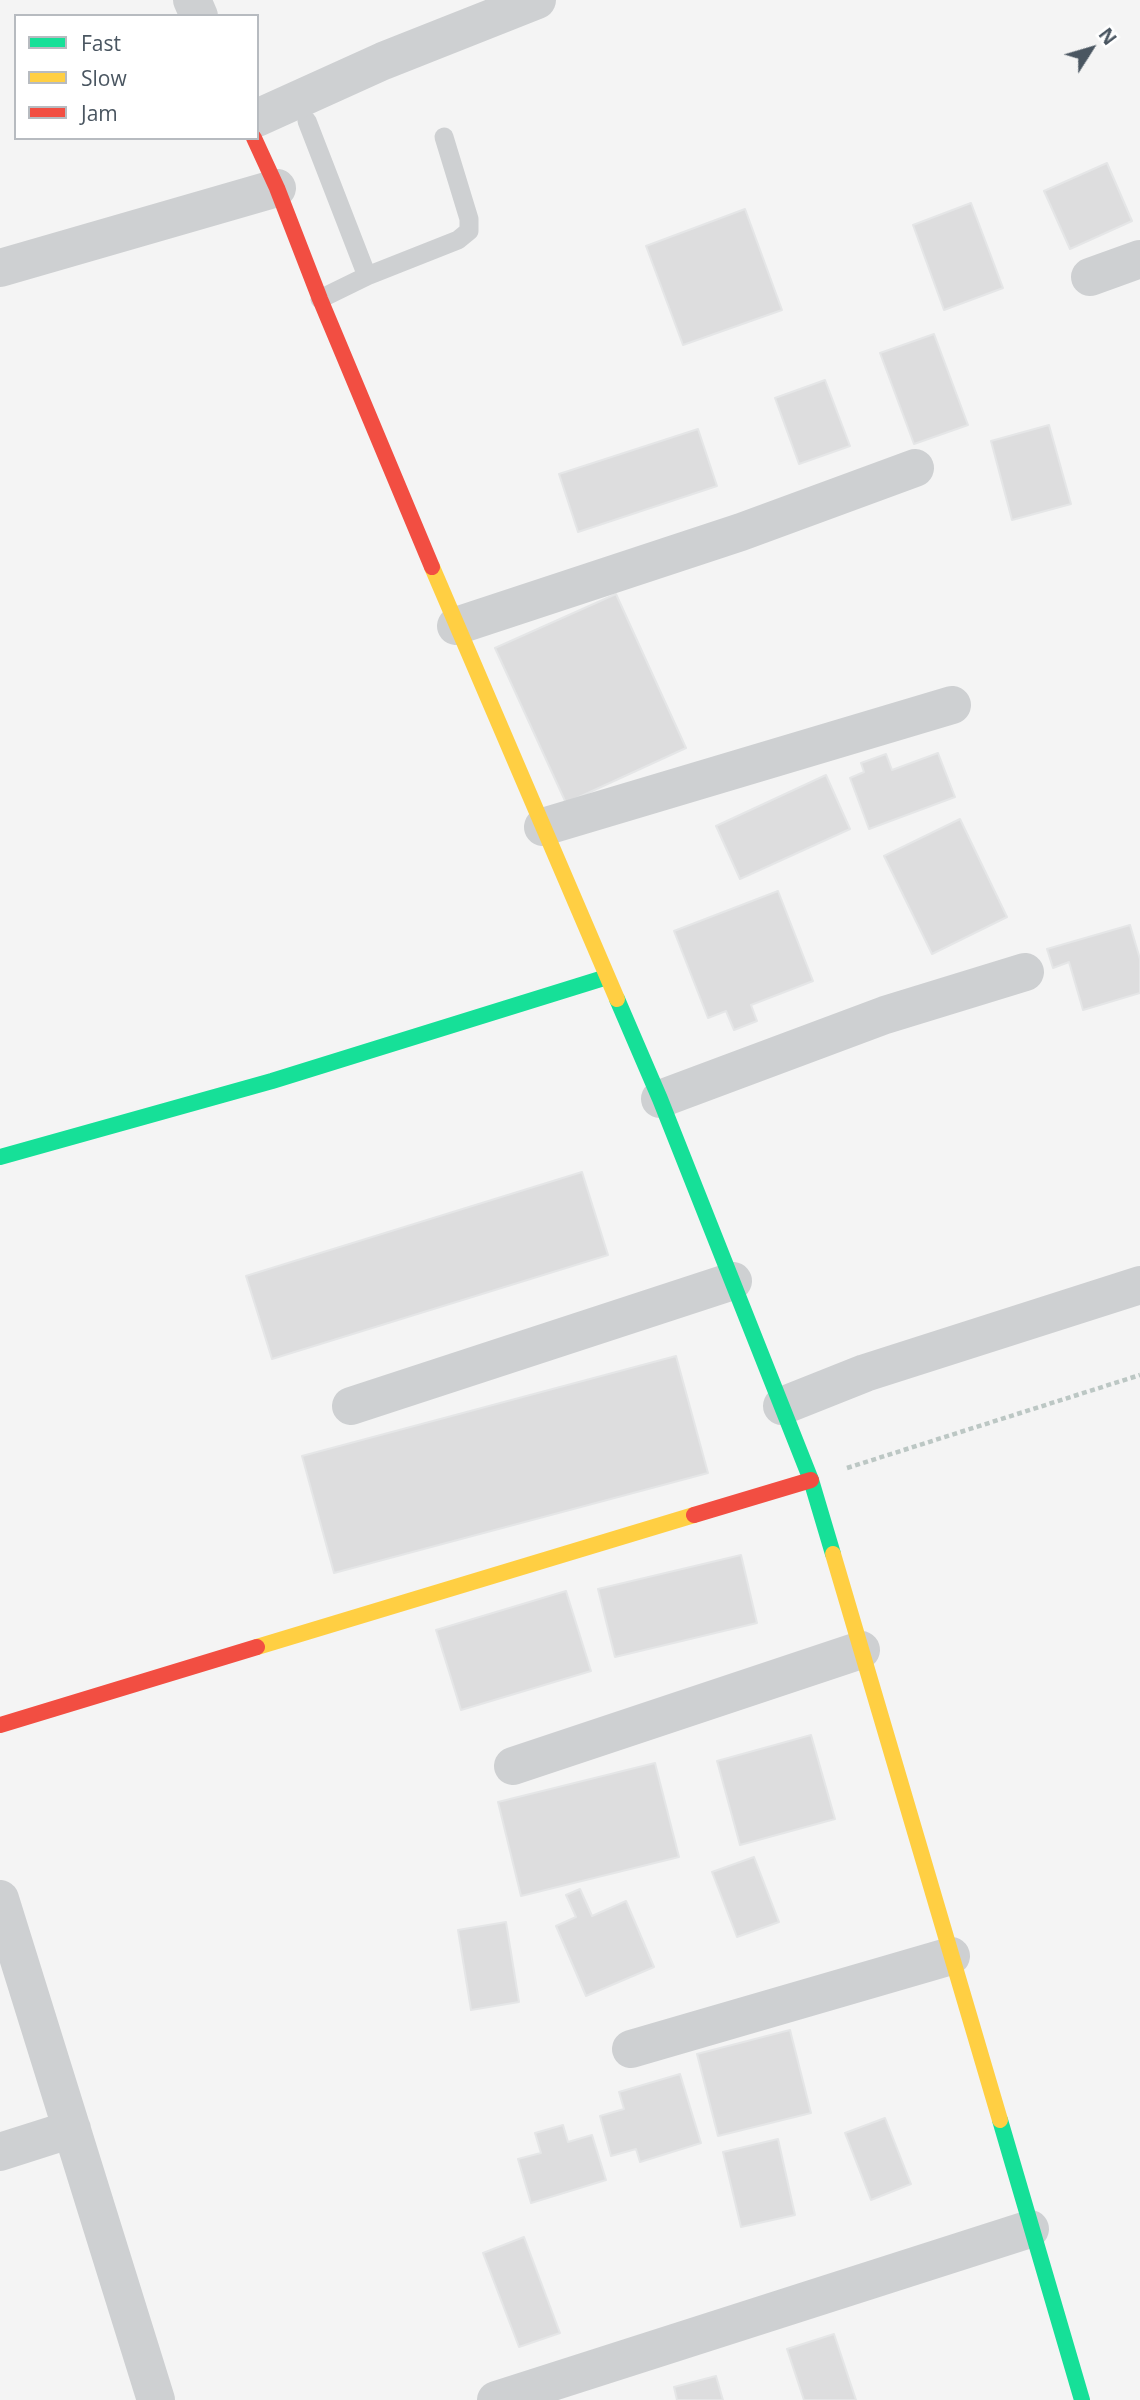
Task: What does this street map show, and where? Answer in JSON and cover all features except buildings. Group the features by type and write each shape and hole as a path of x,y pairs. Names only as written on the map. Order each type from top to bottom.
{"street":[{"path":"259,117 383,61 537,0"},
{"path":"255,140 456,626 660,1099 811,1479 1082,2400"},
{"path":"0,268 277,188"},
{"path":"1090,277 1140,259"},
{"path":"456,626 741,532 915,468"},
{"path":"542,827 952,705"},
{"path":"660,1099 885,1015 1025,972"},
{"path":"0,1157 272,1081 607,977"},
{"path":"351,1405 733,1281"},
{"path":"782,1406 864,1373 1140,1285"},
{"path":"0,1726 811,1479"},
{"path":"513,1766 862,1650"},
{"path":"0,1899 156,2400"},
{"path":"631,2049 951,1956"},
{"path":"0,2152 72,2129"},
{"path":"496,2400 1030,2229"}],"lane":[{"path":"307,121 367,276"},
{"path":"320,299 367,276 458,240 469,231 469,219 444,137"}],"path":[{"path":"811,1479 1140,1375"}],"traffic: fast":[{"path":"0,1157 272,1081 607,977"},
{"path":"617,999 660,1099 811,1480 833,1554"},
{"path":"1000,2120 1082,2400"}],"traffic: slow":[{"path":"432,567 617,999"},
{"path":"257,1647 694,1515"},
{"path":"833,1554 1000,2120"}],"traffic: jam":[{"path":"255,140 432,567"},
{"path":"694,1515 811,1480"},
{"path":"0,1725 257,1647"}]}
